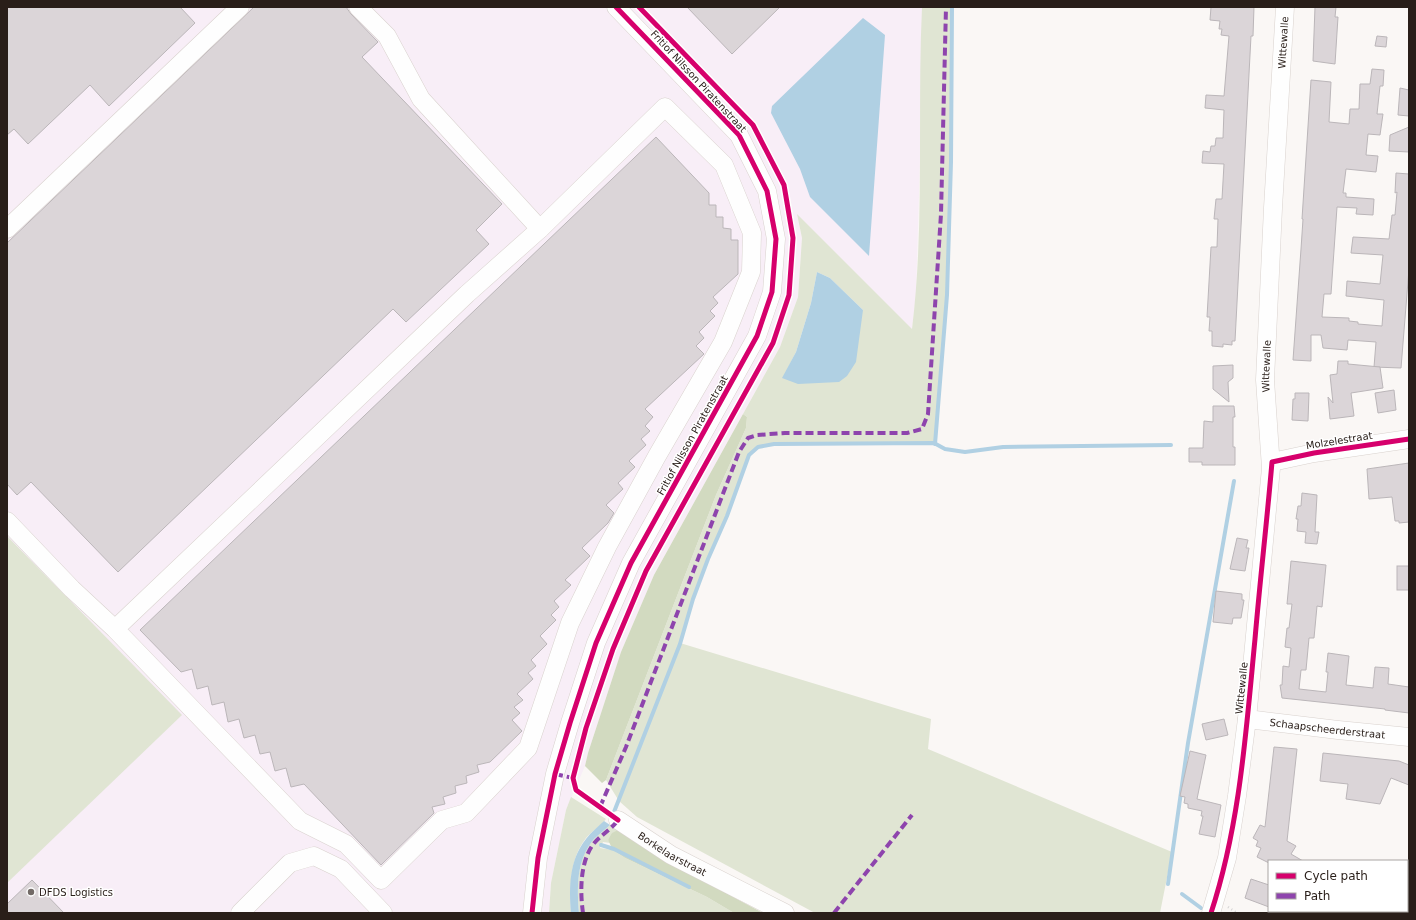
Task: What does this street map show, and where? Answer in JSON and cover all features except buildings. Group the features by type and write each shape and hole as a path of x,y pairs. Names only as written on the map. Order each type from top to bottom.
{"street":[{"path":"7,229 240,7"},
{"path":"358,7 387,36 421,99 540,228"},
{"name":"Fritiof Nilsson Piratenstraat","path":"532,913 538,858 555,774 596,643 631,563 757,336 772,292 776,239 767,191 739,135 616,7"},
{"name":"Wittewalle","path":"1211,913 1227,858 1237,796 1247,718 1272,462 1265,380 1273,208 1285,7"},
{"path":"7,521 72,589 115,629 300,820 346,844 381,880 442,820 466,813 528,748 570,623 607,547 657,456 723,342 751,272 752,233 724,165 665,107 540,228 467,294 115,629"},
{"name":"Molzelestraat","path":"1272,462 1314,452 1409,439"},
{"name":"Schaapscheerderstraat","path":"1247,718 1338,730 1409,736"},
{"name":"Borkelaarstraat","path":"618,820 671,855 785,913"},
{"path":"240,913 290,863 314,856 341,869 383,913"}],"shaded area":[{"path":"7,7 922,7 920,161 916,293 912,330 797,215 802,238 798,297 780,347 654,575 621,652 585,766 566,810 551,883 549,913 7,913"}],"green space":[{"path":"922,7 952,7 951,162 947,295 935,444 774,444 758,447 749,455 727,516 708,559 693,599 680,643 931,719 928,749 1172,852 1160,913 815,913 637,817 619,801 606,780 716,495 746,428 747,417 743,414 780,347 798,297 802,238 797,214 912,329 916,289 920,209","holes":["817,272 830,278 863,310 783,378 796,352 811,303"]},
{"path":"743,414 747,417 746,428 716,495 606,780 602,783 585,766 621,652 654,575"},
{"path":"7,536 182,715 7,883"},
{"path":"571,797 606,819 586,838 576,855 571,884 571,913 549,913 551,883 566,810"},
{"path":"610,825 618,830 608,840 610,843 603,842 600,848 613,850 625,858 707,897 734,913 579,913 578,884 584,855 594,839"},
{"path":"618,830 672,864 763,913 734,913 707,897 625,858 613,850 608,840 612,833"}],"water":[{"path":"863,18 885,35 869,256 810,197 800,169 771,113 772,106"},
{"path":"817,272 830,278 863,310 856,362 847,376 839,382 798,384 782,378 796,352 811,303"},
{"path":"604,821 610,825 594,839 588,847 581,865 578,884 579,913 571,913 570,884 576,856 580,847 588,836"}],"waterway":[{"path":"935,444 947,295 951,162 952,7"},
{"path":"614,812 680,644 693,599 708,559 727,516 749,455 758,447 774,444 934,443 945,449 965,452 1003,447 1171,445"},
{"path":"1168,884 1188,743 1234,481"},
{"path":"601,845 614,849 689,887"},
{"path":"1182,894 1201,908"}],"marked path":[{"path":"600,807 626,747 739,452 748,438 757,435 785,433 907,433 922,429 928,414 941,214 946,7"},
{"path":"555,774 573,778"},
{"path":"834,913 912,815"},
{"path":"583,913 581,896 582,878 588,853 595,842 618,820"}],"cycle path":[{"path":"532,913 538,858 555,774 596,643 631,563 757,336 772,292 776,239 767,191 739,135 616,7"},
{"path":"618,820 576,790 573,778 586,728 613,649 646,571 773,343 789,295 793,238 784,185 753,125 639,7"},
{"path":"1211,913 1229,846 1245,743 1272,462 1314,453 1409,439"}],"place":[{"name":"DFDS Logistics","path":"31,892"}]}
